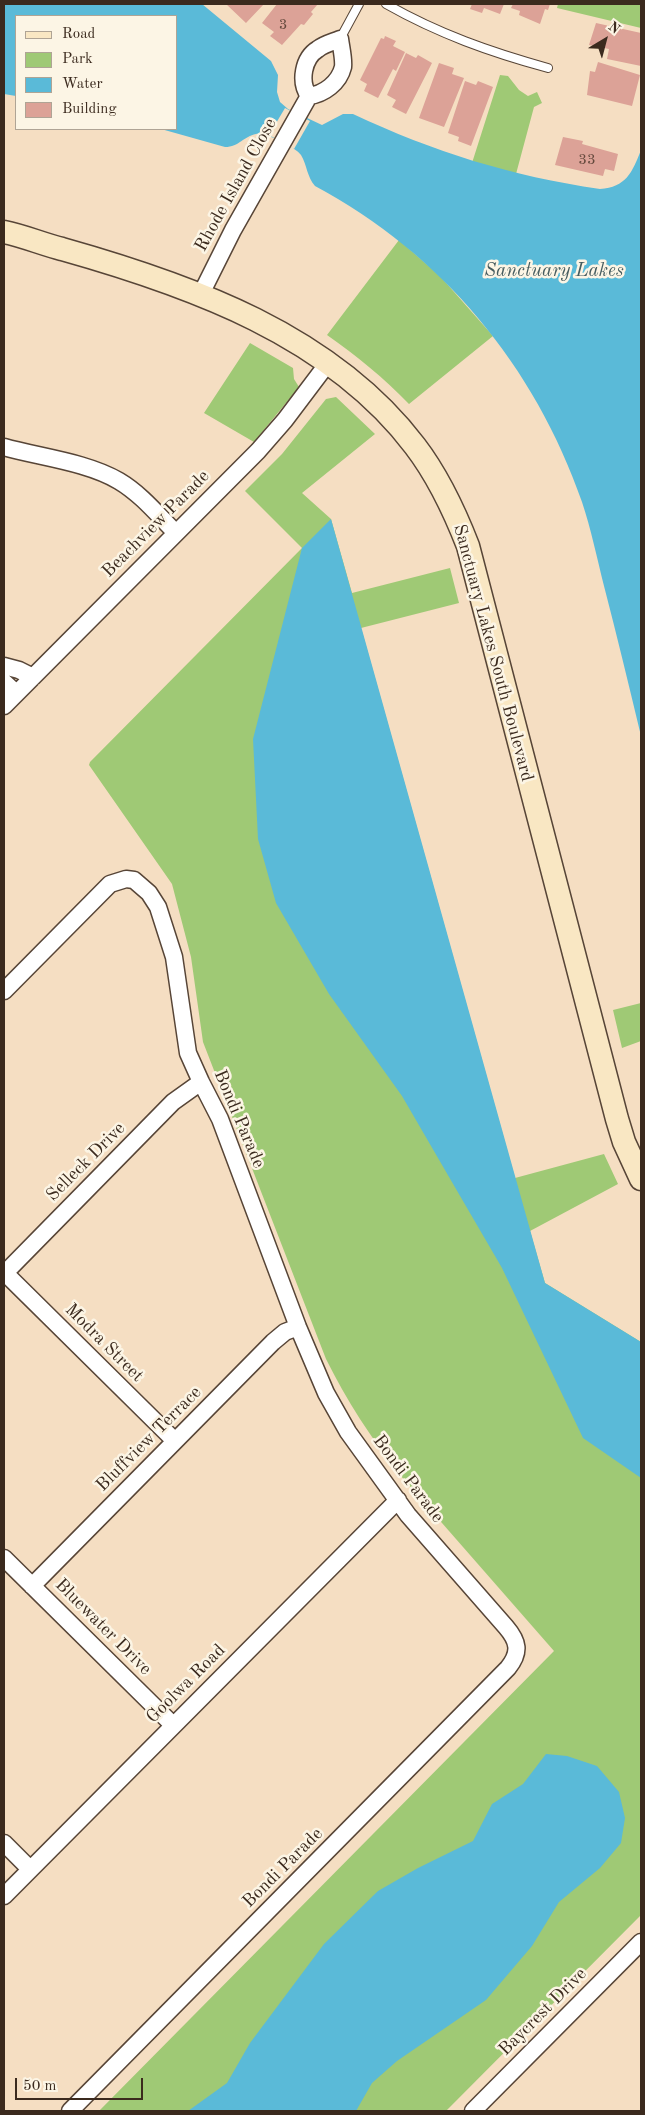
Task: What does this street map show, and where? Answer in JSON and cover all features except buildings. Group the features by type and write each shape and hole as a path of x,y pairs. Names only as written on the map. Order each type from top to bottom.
{"street":[{"path":"340,39 343,65 340,72 327,90 317,95 309,96 304,86 303,71 310,58 316,49 340,39"},
{"name":"Rhode Island Close","path":"201,294 232,230 309,96"},
{"name":"Sanctuary Lakes South Boulevard","path":"4,232 146,274 201,294 280,334 328,363 371,397 416,446 449,500 468,546 617,1119 624,1142 641,1179"},
{"name":"Sanctuary Lakes South Boulevard","path":"4,244 59,249"},
{"name":"Beachview Parade","path":"4,706 275,432 328,363"},
{"path":"4,447 87,468 118,480 137,494 176,533"},
{"path":"4,666 19,670 32,677"},
{"path":"4,682 16,693"},
{"name":"Bondi Parade","path":"4,991 110,884 126,879 134,880 149,893 158,907 174,957 188,1053 220,1119 319,1378 344,1426 417,1526 514,1637 517,1646 515,1658 494,1682 70,2111"},
{"name":"Selleck Drive","path":"4,1274 174,1102 201,1082"},
{"name":"Modra Street","path":"4,1274 175,1441"},
{"name":"Bluffview Terrace","path":"32,1586 273,1342 285,1332 298,1327"},
{"name":"Goolwa Road","path":"4,1896 398,1500"},
{"name":"Bluewater Drive","path":"4,1558 173,1725"},
{"path":"4,1843 30,1869"},
{"name":"Baycrest Drive","path":"474,2111 641,1942"}],"lane":[{"path":"340,39 359,4"},
{"path":"386,4 425,25 483,49 548,68"}],"green space":[{"path":"558,4 641,4 641,28 557,8"},
{"path":"500,75 508,76 519,90 528,96 537,92 542,103 534,107 516,174 472,163"},
{"path":"399,240 440,276 493,336 409,404 370,368 327,335"},
{"path":"250,343 293,368 294,379 299,387 254,442 204,413"},
{"path":"336,397 375,434 302,493 331,519 352,593 450,568 459,603 361,628 515,1178 604,1154 618,1184 530,1231 545,1283 641,1342 641,1915 446,2111 99,2111 554,1651 400,1475 360,1419 334,1375 326,1359 203,1042 191,957 172,884 89,765 302,548 245,491 282,454 326,399"},
{"path":"641,1003 641,1041 622,1048 613,1010"}],"water":[{"name":"Sanctuary Lakes","path":"4,4 202,4 271,61 278,75 277,92 280,102 288,109 322,125 343,114 353,114 413,140 474,161 535,177 600,189 609,188 622,182 631,172 641,150 641,736 594,544 582,502 562,452 538,405 510,360 478,318 443,280 404,245 361,214 315,186 310,179 301,155 287,144 266,135 256,134 230,147 225,147 165,130 178,130 178,15 15,15 15,96 4,94"},
{"path":"331,519 545,1283 641,1342 641,1478 583,1438 502,1268 402,1096 329,994 276,903 258,839 253,739 302,548"},
{"path":"546,1754 567,1756 597,1766 619,1792 625,1818 621,1843 600,1868 559,1902 532,1946 486,2000 397,2061 372,2083 356,2111 188,2111 227,2083 250,2043 324,1944 378,1891 418,1868 473,1841 492,1804 523,1784"}],"pier":[{"path":"285,108 310,121 294,149 269,135"}]}
